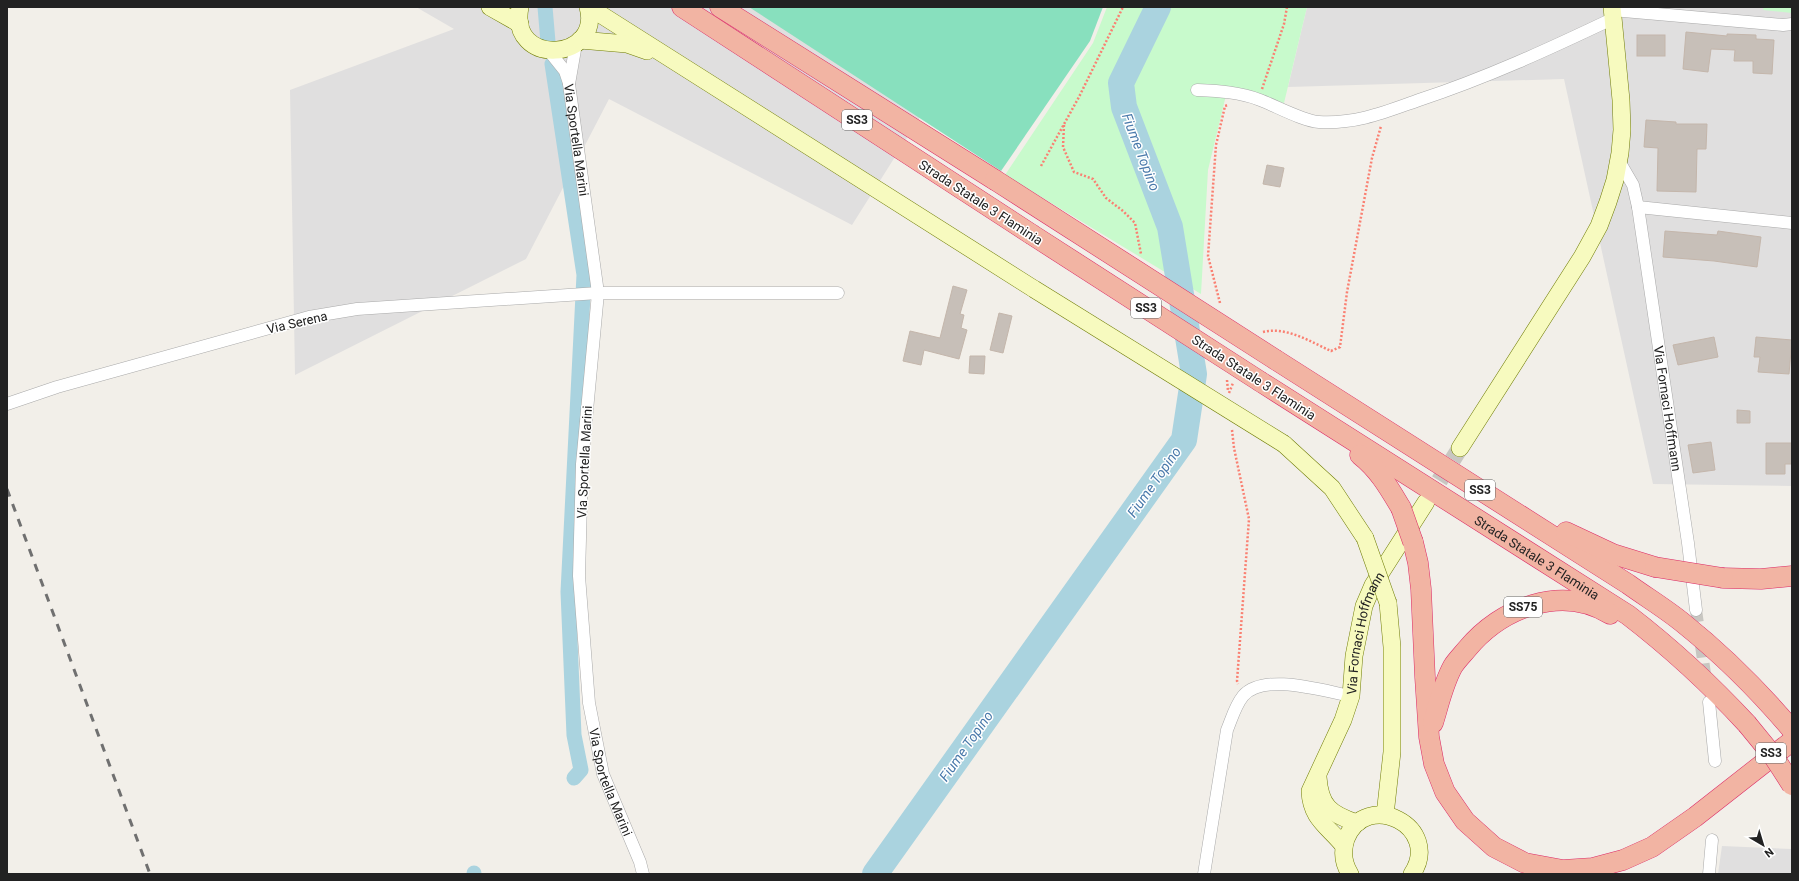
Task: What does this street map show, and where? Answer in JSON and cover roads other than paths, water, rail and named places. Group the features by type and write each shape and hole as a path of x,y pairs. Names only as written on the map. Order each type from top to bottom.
{"highway":[{"name":"Strada Statale 3 Flaminia","path":"682,7 1269,387 1628,615 1677,653 1724,699 1747,724 1774,758 1792,785"},
{"name":"Strada Statale 3 Flaminia","path":"720,7 995,180 1628,584 1682,622 1747,680 1792,730"},
{"path":"1284,365 1326,385 1569,534 1613,554 1655,567 1723,578 1761,579 1792,576"},
{"name":"SS75","path":"1269,387 1307,420 1351,448 1370,463 1384,478 1401,508 1413,542 1418,563 1421,589 1424,677 1429,737 1434,764 1445,792 1464,821 1494,847 1525,863 1563,870 1593,868 1623,860 1652,847 1695,817 1792,741"},
{"name":"SS75","path":"1429,737 1444,684 1454,664 1473,642 1493,624 1520,608 1548,601 1578,602 1602,609 1655,644 1677,653"}],"main road":[{"path":"490,7 520,24"},
{"path":"520,7 520,24 524,34 530,42 538,48 549,51 558,51 568,49 578,42 628,44 666,57"},
{"name":"Via Sportella Marini","path":"578,42 586,31 589,20 588,7"},
{"path":"593,7 600,14 666,57 1034,289 1284,444 1332,488 1365,538 1388,603 1392,647 1392,752 1385,815"},
{"path":"1460,448 1582,257 1599,226 1608,202 1619,161 1622,130 1612,12"},
{"name":"Via Fornaci Hoffmann","path":"1344,846 1317,817 1310,804 1310,791 1343,720 1351,696 1354,656 1364,606 1373,585 1426,502"},
{"path":"1318,773 1319,790 1322,800 1330,811 1341,818 1357,823"},
{"path":"1350,874 1346,868 1343,857 1344,846 1348,833 1357,823 1370,817 1385,815 1397,818 1408,826 1415,836 1419,848 1418,861 1412,874"}],"street":[{"path":"1197,90 1223,91 1259,99 1317,122 1346,121 1369,118 1384,113 1510,66 1612,12 1792,24"},
{"name":"Via Sportella Marini","path":"578,42 569,84 597,293 582,464 579,576 589,703 603,774 640,862 643,874"},
{"path":"549,51 564,71 569,84"},
{"name":"Via Fornaci Hoffmann","path":"1619,161 1633,185 1638,207 1687,535 1696,610"},
{"path":"1638,207 1792,223"},
{"name":"Via Serena","path":"7,404 58,386 309,317 357,309 597,293 838,293"},
{"path":"1204,874 1228,730 1235,708 1244,695 1256,686 1282,683 1351,696"},
{"path":"1709,702 1715,761"},
{"path":"1708,874 1712,840"}],"waterway":[{"path":"545,7 548,42"},
{"name":"Fiume Topino","path":"875,874 1184,440 1194,374 1170,227 1124,107 1121,83 1158,7"},
{"path":"552,64 584,275 568,592 574,735 581,770 574,778"}],"tunnel":[{"path":"1426,502 1460,448"},
{"path":"1696,610 1706,681"}],"railway":[{"path":"7,489 150,874"}]}
